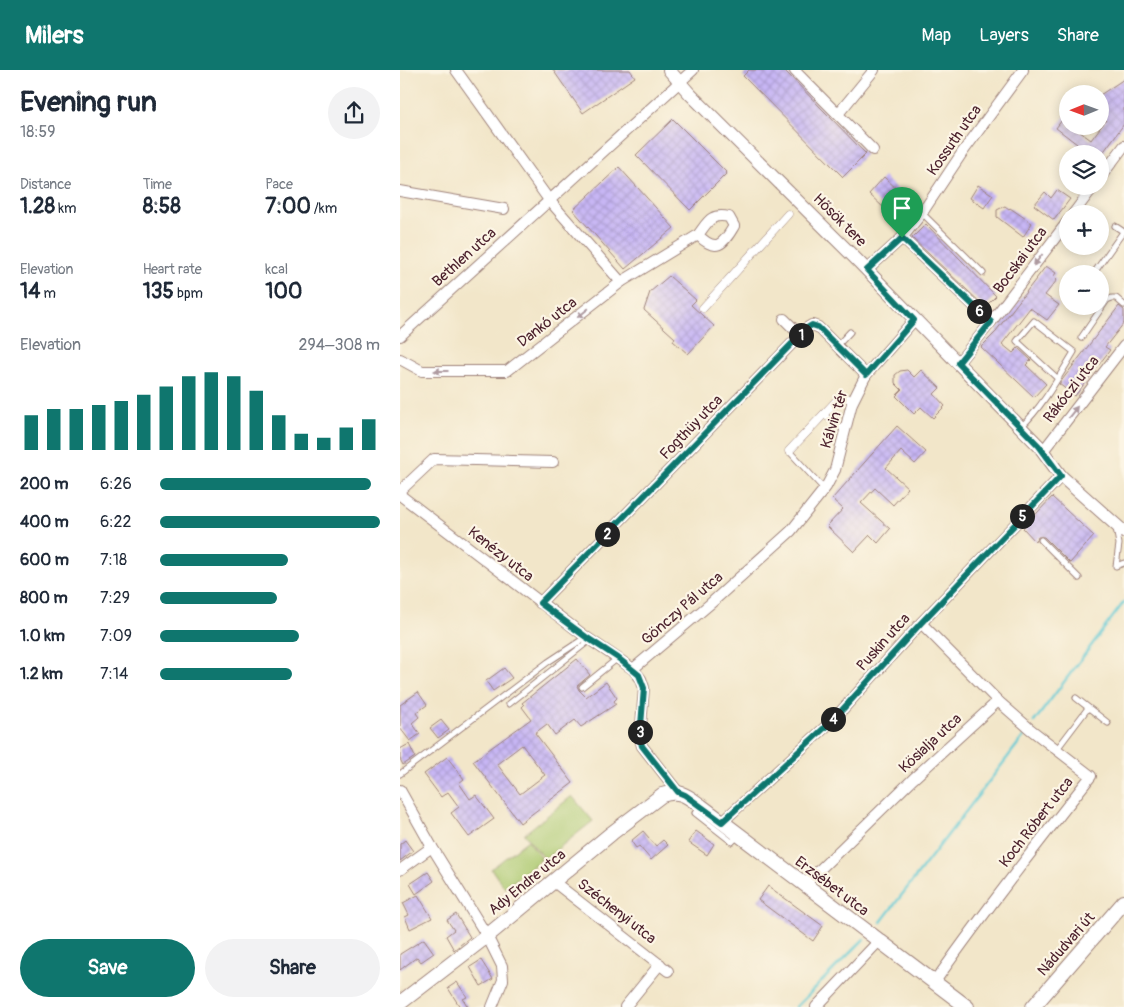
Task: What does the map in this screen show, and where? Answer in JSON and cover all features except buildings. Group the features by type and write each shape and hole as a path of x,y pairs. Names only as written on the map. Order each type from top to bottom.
{"main road":[{"name":"Ady Endre utca","path":"400,1003 487,936 612,833 662,796 671,792 678,792"},
{"name":"Erzsébet utca","path":"678,792 701,806 967,1007"},
{"name":"Nádudvari út","path":"1033,1007 1124,902"}],"street":[{"path":"456,70 549,200 621,282"},
{"name":"Hősök tere","path":"669,70 1021,427 1041,448 1061,476 1119,527"},
{"name":"Bethlen utca","path":"400,336 693,70"},
{"path":"796,70 873,150"},
{"path":"838,114 874,70"},
{"name":"Kossuth utca","path":"867,270 902,238 922,213 962,153 1023,70"},
{"path":"1109,166 1124,146"},
{"path":"400,191 504,209"},
{"path":"703,308 788,214"},
{"name":"Bocskai utca","path":"958,363 1059,233"},
{"name":"Dankó utca","path":"400,359 422,371 507,371 621,282 698,235"},
{"path":"902,238 991,322"},
{"path":"784,319 799,336"},
{"name":"Kálvin tér","path":"824,489 835,470 852,403 866,375 914,320"},
{"name":"Fogthüy utca","path":"540,603 799,336 812,325 818,327 866,375"},
{"name":"Rákóczi utca","path":"1041,448 1124,346"},
{"path":"789,451 841,396 847,398"},
{"path":"400,491 434,459 553,462"},
{"name":"Puskin utca","path":"722,822 833,720 921,623 1061,476"},
{"name":"Gönczy Pál utca","path":"633,669 710,604 791,531 824,489"},
{"name":"Kenézy utca","path":"400,495 540,603 633,669"},
{"path":"921,623 998,701"},
{"path":"633,669 641,679 644,688 640,738 642,746 678,792"},
{"name":"Koch Róbert utca","path":"934,983 1008,881 1092,776 1030,729 998,701"},
{"name":"Kösialja utca","path":"804,885 913,779 998,701"},
{"path":"400,790 432,847 487,936 503,971 501,986 492,1007"},
{"path":"400,870 432,847"},
{"name":"Széchenyi utca","path":"554,882 664,968 625,1007"},
{"path":"816,1007 879,941"}],"lane":[{"path":"922,213 983,273"},
{"path":"1100,265 1124,232 1115,226"},
{"path":"1081,338 1107,300 1116,298 1124,305"},
{"path":"1021,427 1041,404 1074,352 1034,321 1017,341 1057,378"},
{"path":"837,346 850,332"},
{"path":"823,414 845,431"},
{"path":"789,451 824,489"},
{"path":"1119,527 1116,566 1124,563"},
{"path":"1041,540 1079,578"},
{"path":"509,704 588,638"},
{"path":"400,774 548,662 588,638"},
{"path":"582,687 618,658"},
{"path":"1076,698 1108,723"},
{"path":"1057,749 1088,708"},
{"path":"701,806 695,813 732,842 738,835"}],"green space":[{"path":"572,796 593,821 545,859 524,834"},
{"path":"528,840 542,859 505,888 491,869"}],"waterway":[{"path":"1034,722 1124,602"},
{"path":"881,922 1027,732"},
{"path":"796,1007 864,939"}],"route":[{"path":"902,238 991,322 958,363 1039,446 1061,476 921,623 833,720 722,822 678,792 644,751 640,738 644,688 639,675 540,603 807,328 812,325 818,327 866,375 914,320 867,270 902,238"}]}
